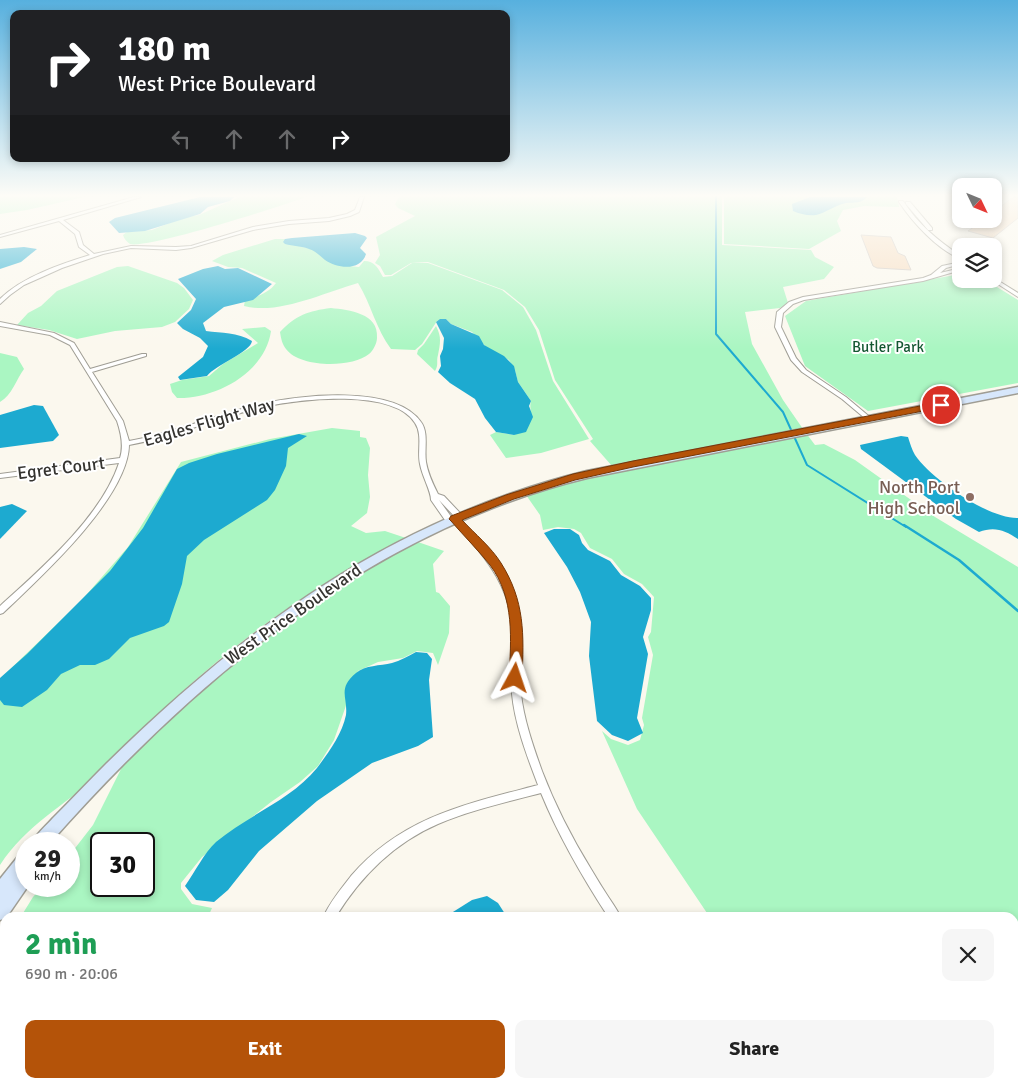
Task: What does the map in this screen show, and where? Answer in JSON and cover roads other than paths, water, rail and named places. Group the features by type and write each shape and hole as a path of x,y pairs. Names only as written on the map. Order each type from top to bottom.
{"street":[{"path":"84,248 94,256"},
{"path":"0,302 7,293 34,279 94,256 127,248"},
{"path":"139,248 177,251 190,248"},
{"path":"930,278 944,267 952,265"},
{"path":"869,419 796,363 782,340 778,327 778,316 786,306 803,299 930,278 952,272"},
{"path":"1002,279 1018,289"},
{"path":"1002,285 1018,295"},
{"path":"0,324 52,334 66,340 76,348 120,421 124,430 125,444 123,460 116,478 104,498 73,539 40,574 0,611"},
{"path":"89,371 144,355"},
{"name":"West Price Boulevard","path":"51,832 145,733 190,692 264,630 358,567 455,519 552,483 680,455 1018,390"},
{"name":"Eagles Flight Way","path":"125,444 153,439 272,403 324,398 376,400 402,408 412,415 419,423 423,436 422,453 424,467 435,500 455,519 496,565 503,576 514,606 518,644 515,678 517,703 527,739 544,788 580,860 612,912"},
{"name":"Egret Court","path":"0,476 123,460"},
{"name":"West Price Boulevard","path":"59,832 99,782"},
{"path":"332,912 346,889 360,874 409,834 447,815 544,788"},
{"path":"0,892 15,873"},
{"path":"0,912 15,891"}],"water":[{"path":"305,248 360,248 366,254 363,260 354,266 342,267 330,263"},
{"path":"0,249 37,249 21,262 0,269"},
{"path":"218,266 225,269 238,268 272,284 253,300 224,307 203,323 206,331 229,333 252,341 246,350 217,367 207,376 180,380 178,377 203,357 208,346 200,338 183,329 177,323 191,310 196,299 178,279 203,269"},
{"path":"440,319 446,319 451,324 479,336 484,345 504,356 514,366 518,382 531,401 529,406 533,417 526,432 514,435 496,432 485,418 475,399 450,383 438,372 441,366 440,356 444,338 436,322"},
{"path":"34,405 43,406 59,435 53,441 0,448 0,415"},
{"path":"299,434 307,436 288,448 286,466 275,490 267,500 204,540 187,556 182,584 169,622 164,626 130,638 109,659 95,665 80,665 61,674 47,690 22,707 4,705 0,700 0,678 27,654 110,571 143,528 177,469 217,454"},
{"path":"901,436 908,437 915,455 923,465 947,486 992,512 1006,517 1018,518 1018,539 1009,533 995,529 979,532 956,519 861,449 860,445"},
{"path":"12,504 27,511 0,539 0,507"},
{"path":"554,529 570,529 579,535 582,543 588,550 610,561 621,575 640,586 651,598 651,610 643,637 648,654 637,718 643,733 628,741 612,735 597,721 589,656 591,622 580,592 567,567 544,533"},
{"path":"416,652 427,653 432,659 429,680 433,737 418,746 372,763 317,801 259,851 228,890 214,902 196,900 185,886 212,846 228,832 295,789 307,779 326,756 344,722 346,715 345,689 350,679 364,668 395,662"},
{"path":"487,896 498,903 504,912 453,912 472,900"}],"waterway":[{"path":"716,248 716,334 783,412 807,465 906,527"},
{"path":"904,525 959,560 1018,611"}],"place":[{"name":"North Port High School","path":"970,497"}],"park label":[{"name":"Butler Park","path":"888,347"}]}
